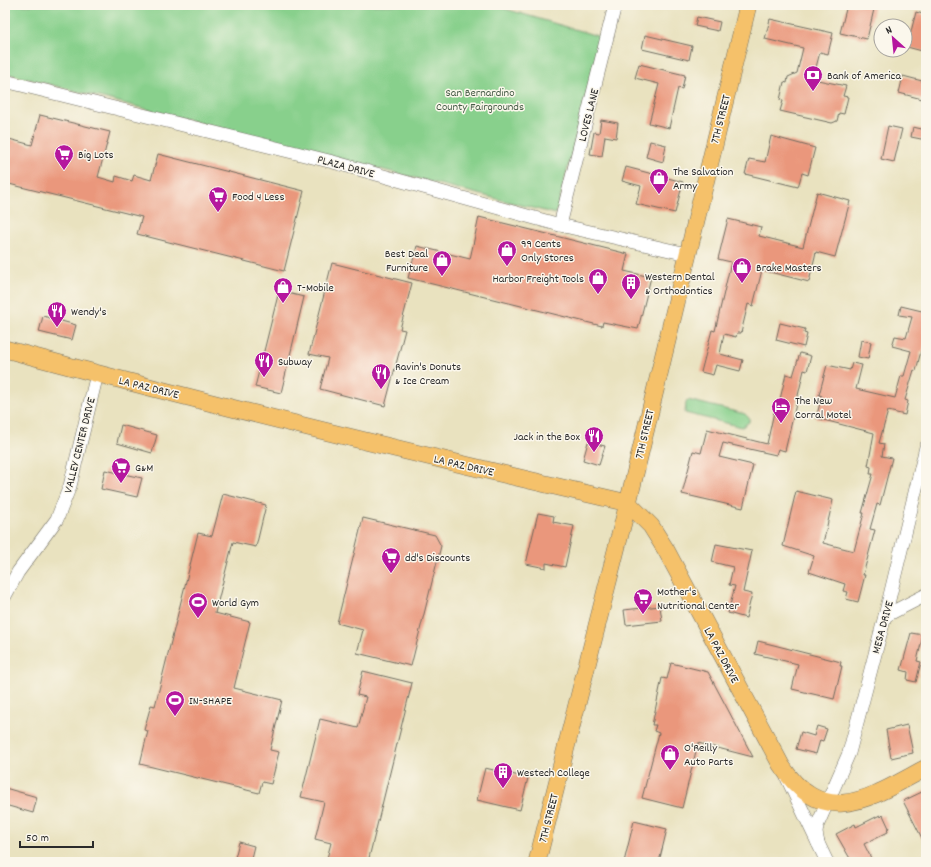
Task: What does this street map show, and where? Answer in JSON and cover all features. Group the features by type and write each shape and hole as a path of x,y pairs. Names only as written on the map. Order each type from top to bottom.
{"main road":[{"name":"7TH STREET","path":"537,862 628,504 748,5"},
{"name":"LA PAZ DRIVE","path":"5,349 97,374 389,448 628,504 651,526 666,550 780,765 792,781 805,792 828,803"},
{"path":"828,803 847,802 871,797 926,768"}],"street":[{"name":"LOVES LANE","path":"560,225 615,5"},
{"name":"PLAZA DRIVE","path":"5,81 333,162 560,225 687,254"},
{"name":"VALLEY CENTER DRIVE","path":"5,596 18,572 58,519 70,486 97,374"},
{"name":"MESA DRIVE","path":"828,803 850,753 886,616 926,447"},
{"path":"886,616 926,595"},
{"name":"LA PAZ DRIVE","path":"780,765 828,862"},
{"name":"LA PAZ DRIVE","path":"818,843 816,833 817,826 828,803"}],"green space":[{"name":"San Bernardino County Fairgrounds","path":"5,5 492,5 601,37 556,214 5,73"},
{"path":"688,400 745,414 749,418 749,422 742,427 685,413 686,402"}],"building":[{"path":"847,5 875,5 867,39 840,33"},
{"path":"916,12 926,15 926,52 913,49 913,24"},
{"path":"697,17 720,22 718,31 695,26"},
{"name":"Bank of America","path":"770,19 833,33 828,54 820,52 813,79 846,86 843,96 848,97 844,114 839,113 837,121 832,123 780,111 783,101 780,100 784,82 787,83 788,77 797,73 803,48 765,39"},
{"path":"645,35 692,46 689,60 642,49"},
{"path":"639,64 685,75 682,89 678,88 669,128 649,123 659,84 635,78"},
{"path":"903,76 926,82 926,100 899,93"},
{"path":"40,115 110,132 98,177 115,182 116,176 132,181 134,175 151,180 158,154 304,191 284,271 137,234 142,217 5,183 5,138 32,145"},
{"path":"601,120 618,123 616,138 605,136 602,156 590,154 594,132 599,133"},
{"path":"888,126 902,129 894,162 881,159"},
{"path":"913,127 926,130 926,140 911,137"},
{"path":"771,136 815,148 808,175 802,173 798,187 745,174 749,159 765,162"},
{"path":"650,141 666,145 663,162 646,157"},
{"name":"The Salvation Army","path":"626,167 683,182 675,213 636,204 641,186 622,181"},
{"path":"817,192 850,201 835,257 816,252 809,282 762,270 753,306 748,304 741,333 737,333 736,337 724,334 720,354 743,360 740,371 716,365 713,375 701,372 712,330 715,331 731,262 718,259 728,219 761,227 759,236 803,247"},
{"path":"479,217 628,254 624,271 651,277 638,329 603,322 602,326 408,278 417,246 470,259"},
{"path":"332,263 412,283 400,329 405,330 385,406 320,389 328,358 309,354"},
{"path":"279,291 304,297 281,393 255,387"},
{"path":"901,306 926,312 926,322 923,334 926,334 923,352 921,351 916,371 914,370 905,400 908,401 905,415 888,411 879,443 884,444 882,456 892,458 880,505 877,504 870,529 875,530 863,575 865,575 858,602 846,599 848,592 843,591 845,584 809,572 814,556 783,546 796,491 833,500 823,543 854,551 864,513 862,513 873,474 870,474 871,467 868,466 874,433 816,418 822,396 819,395 827,365 850,370 852,363 862,365 856,389 895,398 901,376 904,376 911,351 892,346 895,336 906,338 912,317 899,315"},
{"name":"Wendy's","path":"43,316 76,325 72,340 39,332"},
{"path":"780,323 805,329 804,333 807,334 804,347 776,340"},
{"path":"861,340 871,342 868,359 858,357"},
{"path":"800,353 811,356 807,371 804,370 785,451 778,449 776,455 723,443 719,457 753,465 743,508 682,494 693,451 701,453 707,429 767,444 774,412 777,412 786,374 793,376"},
{"name":"G&M","path":"121,425 157,435 152,453 117,443"},
{"name":"Jack in the Box","path":"588,442 605,446 599,465 583,460"},
{"name":"G&M","path":"105,470 142,478 137,497 101,489"},
{"path":"223,494 266,505 256,547 233,542 215,613 250,622 234,688 282,700 270,750 279,752 271,784 262,782 259,793 140,764 148,731 144,730 151,705 155,706 198,533 212,536"},
{"path":"538,513 554,516 553,522 574,526 565,567 546,563 546,568 526,564"},
{"name":"dd's Discounts","path":"363,518 435,535 441,546 411,666 357,653 363,630 337,623"},
{"path":"716,544 752,551 743,592 752,594 746,618 728,613 735,586 729,585 733,567 712,562"},
{"name":"Mother's Nutritional Center","path":"660,606 662,621 626,625 624,610"},
{"path":"911,633 923,635 917,661 921,662 916,682 907,680 908,672 901,670"},
{"path":"758,641 841,662 840,666 842,666 834,699 792,689 798,664 755,654"},
{"path":"671,663 708,672 753,757 698,743 682,808 642,798 659,733 654,731 656,725 652,725 662,678 667,679"},
{"path":"363,671 412,683 368,862 326,862 331,843 315,839 324,802 301,797 320,719 358,728 366,697 357,695"},
{"path":"907,725 913,753 891,758 886,730"},
{"path":"817,726 827,729 823,741 820,740 816,754 796,749 801,732 814,736"},
{"name":"Westech College","path":"485,768 528,778 520,810 477,800"},
{"path":"5,788 37,797 33,813 5,805"},
{"path":"926,790 926,846 903,801"},
{"path":"880,815 881,817 883,815 889,828 887,829 888,832 864,844 873,862 852,862 836,834 855,824 856,827"},
{"path":"634,821 667,829 659,862 624,862"},
{"path":"239,842 254,846 250,862 234,862"}],"place":[{"name":"Bank of America","path":"813,92"},
{"name":"Big Lots","path":"64,171"},
{"name":"The Salvation Army","path":"659,195"},
{"name":"Food 4 Less","path":"218,213"},
{"name":"99 Cents Only Stores","path":"507,267"},
{"name":"Best Deal Furniture","path":"442,277"},
{"name":"Brake Masters","path":"742,284"},
{"name":"Harbor Freight Tools","path":"598,295"},
{"name":"Western Dental & Orthodontics","path":"631,300"},
{"name":"T-Mobile","path":"283,304"},
{"name":"Wendy's","path":"57,328"},
{"name":"Subway","path":"264,378"},
{"name":"Ravin's Donuts & Ice Cream","path":"381,390"},
{"name":"The New Corral Motel","path":"781,424"},
{"name":"Jack in the Box","path":"594,453"},
{"name":"G&M","path":"121,484"},
{"name":"dd's Discounts","path":"391,574"},
{"name":"Mother's Nutritional Center","path":"643,615"},
{"name":"World Gym","path":"198,619"},
{"name":"IN-SHAPE","path":"175,717"},
{"name":"O'Reilly Auto Parts","path":"670,771"},
{"name":"Westech College","path":"503,789"}]}
